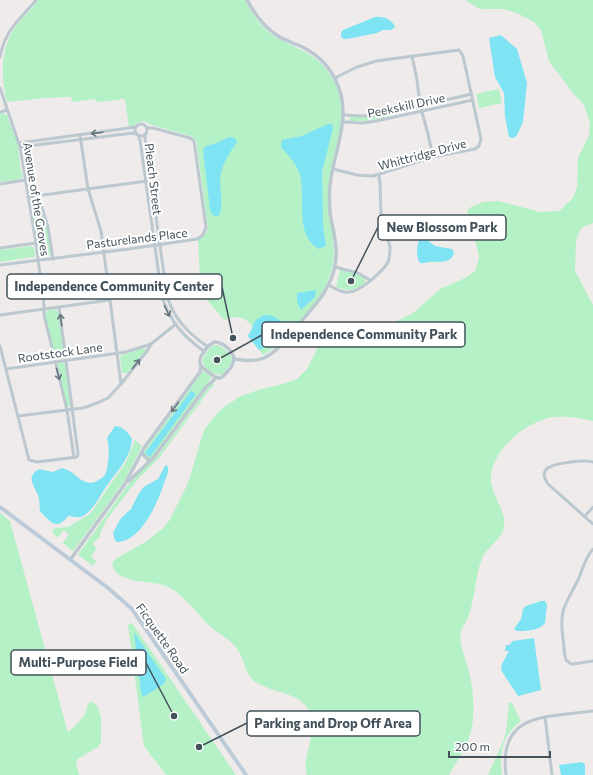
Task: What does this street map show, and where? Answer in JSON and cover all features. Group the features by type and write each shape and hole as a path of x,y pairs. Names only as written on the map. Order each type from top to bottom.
{"main road":[{"name":"Ficquette Road","path":"0,507 108,588 132,609 246,775"}],"street":[{"path":"0,57 8,33 36,0"},
{"path":"234,359 256,360 268,356 278,349 319,302 329,285 335,267 336,244 330,207 330,188 344,115 342,99 335,78 321,61 313,54 279,37 269,30 256,15 247,0"},
{"name":"Whittridge Drive","path":"333,169 357,175 379,175 433,157 475,149 479,146 481,140 464,56 459,50 412,56 368,64 335,78"},
{"path":"412,56 421,111 433,157"},
{"name":"Avenue of the Groves","path":"0,88 20,147 36,244 47,329 67,410 74,458"},
{"name":"Peekskill Drive","path":"344,115 377,115 472,94"},
{"name":"Peekskill Drive","path":"343,122 369,123 473,100"},
{"path":"0,112 7,110"},
{"path":"19,143 136,127 138,124 146,125 147,128 146,134 143,135 138,134 20,147"},
{"path":"136,127 138,134"},
{"name":"Pasturelands Place","path":"0,265 197,240 203,235 206,227 194,141 190,138 153,128 147,128"},
{"name":"Pleach Street","path":"138,134 141,141 162,297 168,313 175,325 191,342 205,352"},
{"name":"Pleach Street","path":"146,134 145,138 150,180 167,296 172,309 180,322 190,334 208,347"},
{"path":"80,135 88,189 99,224 121,384"},
{"path":"329,285 338,290 350,292 359,289 385,266 390,252 381,213 379,175"},
{"path":"0,184 25,180"},
{"path":"28,197 150,180"},
{"path":"38,195 48,227 53,258"},
{"path":"0,248 36,244"},
{"path":"335,267 358,272 370,280"},
{"path":"0,315 110,300"},
{"path":"0,346 28,457 32,461 37,462 74,458 78,456 59,307"},
{"path":"18,416 89,406 108,398 121,384 151,344 180,322"},
{"path":"70,560 126,484 151,460 206,387 216,378 224,376 233,364 234,359 227,347 220,343 212,343 200,359 199,363 216,378"},
{"name":"Rootstock Lane","path":"6,369 117,354 151,344"},
{"path":"126,484 142,452 200,372 202,367"},
{"path":"142,452 143,456 151,460"},
{"path":"593,462 584,461 554,464 547,468 545,474 548,484 593,524"},
{"path":"585,516 593,507"},
{"path":"593,549 587,557 578,579 566,600 561,622 566,660 571,664 593,661"},
{"path":"506,775 504,756 506,748 511,736 518,728 530,720 593,711"},
{"path":"545,717 552,775"}],"green space":[{"path":"38,0 245,0 255,18 269,33 315,58 331,76 336,84 342,111 341,130 331,169 328,188 329,212 334,245 332,268 328,281 318,298 293,329 268,352 263,355 248,336 253,327 247,321 243,318 237,317 224,320 201,293 198,240 206,233 208,228 196,140 191,136 143,121 129,127 125,100 122,98 120,100 96,102 95,99 72,102 71,97 7,102 3,81 3,60 5,49 13,30"},
{"path":"465,0 593,0 593,223 581,228 576,240 575,271 593,305 593,421 559,417 538,421 511,439 504,447 493,465 491,482 503,514 504,527 503,532 482,559 478,569 470,612 461,631 461,646 472,688 474,705 473,722 467,743 449,775 307,775 306,762 313,723 310,712 305,705 291,696 267,688 253,680 250,677 236,647 212,628 187,601 175,591 161,585 137,581 121,576 116,572 112,565 114,560 147,541 169,521 188,483 204,430 217,413 224,407 241,396 297,379 307,369 318,347 320,339 329,328 344,325 370,327 389,325 413,313 440,289 465,278 475,271 479,259 467,213 469,208 483,202 499,201 540,212 559,211 573,198 577,188 578,158 589,135 590,123 584,105 549,61 541,30 534,22 517,13 503,9 482,9"},
{"path":"499,89 502,103 479,108 476,94"},
{"path":"417,107 417,109 392,116 360,121 349,120 351,117 371,117"},
{"path":"4,113 8,116 17,141 21,172 23,176 21,179 0,182 0,114"},
{"path":"33,198 38,199 47,226 51,254 49,256 42,257 39,254 30,201"},
{"path":"31,246 34,248 34,257 0,262 0,250"},
{"path":"340,270 357,274 365,278 365,283 351,290 344,290 336,287"},
{"path":"55,309 59,312 65,356 61,360 55,358 45,314 48,310"},
{"path":"215,345 222,347 231,356 232,362 222,375 216,374 209,370 203,363 203,359 211,347"},
{"path":"144,348 146,350 127,373 122,373 120,357"},
{"path":"62,362 66,365 70,407 67,406 57,366"},
{"path":"203,371 212,377 152,457 147,458 143,453"},
{"path":"213,382 214,386 210,389 159,458 138,479 107,519 100,533 100,537 93,543 96,549 91,557 96,561 93,566 78,555 127,486 156,458 208,386"},
{"path":"135,440 142,446 124,482 73,551 63,543 69,534 64,530 57,538 52,531 55,528 68,527 90,514 126,462"},
{"path":"0,513 10,521 68,733 85,715 88,703 93,702 98,707 101,718 101,742 98,747 78,759 76,762 79,775 0,775"},
{"path":"132,623 236,775 166,775 144,746 128,625"},
{"path":"509,703 512,703 521,721 510,733 503,745 501,759 502,775 488,775 506,732"}],"water":[{"path":"375,17 387,19 394,24 395,27 391,30 383,30 377,33 347,39 341,37 343,30"},
{"path":"501,35 517,49 527,83 523,122 514,138 509,137 505,117 504,93 495,77 489,38"},
{"path":"328,124 332,124 333,128 322,172 323,226 326,246 319,249 311,243 306,235 302,216 302,184 299,171 281,147 282,140 302,136"},
{"path":"229,137 235,138 237,142 222,169 220,178 221,209 219,215 214,216 210,210 203,150 206,146 217,143"},
{"path":"423,237 435,246 452,249 454,253 453,257 445,261 420,263 417,255 417,248 420,238"},
{"path":"316,290 315,297 301,310 297,301 297,293"},
{"path":"264,315 272,316 287,323 273,343 259,350 248,336 256,320"},
{"path":"191,391 196,394 150,457 145,453"},
{"path":"115,426 125,430 132,439 126,459 93,507 87,513 79,517 68,516 60,523 53,523 40,511 39,498 32,483 32,476 39,469 53,472 62,468 70,471 83,481 90,483 100,479 105,475 108,462 109,451 107,438"},
{"path":"167,465 167,477 158,500 147,520 134,535 126,540 117,542 113,533 121,518 131,509 139,493 145,486 158,479"},
{"path":"545,601 547,605 545,623 536,629 516,631 514,629 521,619 523,609 526,606"},
{"path":"134,632 166,679 164,684 143,697 141,692"},
{"path":"534,638 541,690 518,696 501,670 502,664 509,651 505,651 506,645 509,645 513,641"},
{"path":"582,762 585,765 585,775 561,775 559,765"}],"place":[{"name":"New Blossom Park","path":"351,281"},
{"name":"Independence Community Center","path":"233,338"},
{"name":"Independence Community Park","path":"217,360"},
{"name":"Multi-Purpose Field","path":"174,716"},
{"name":"Parking and Drop Off Area","path":"199,747"}]}
